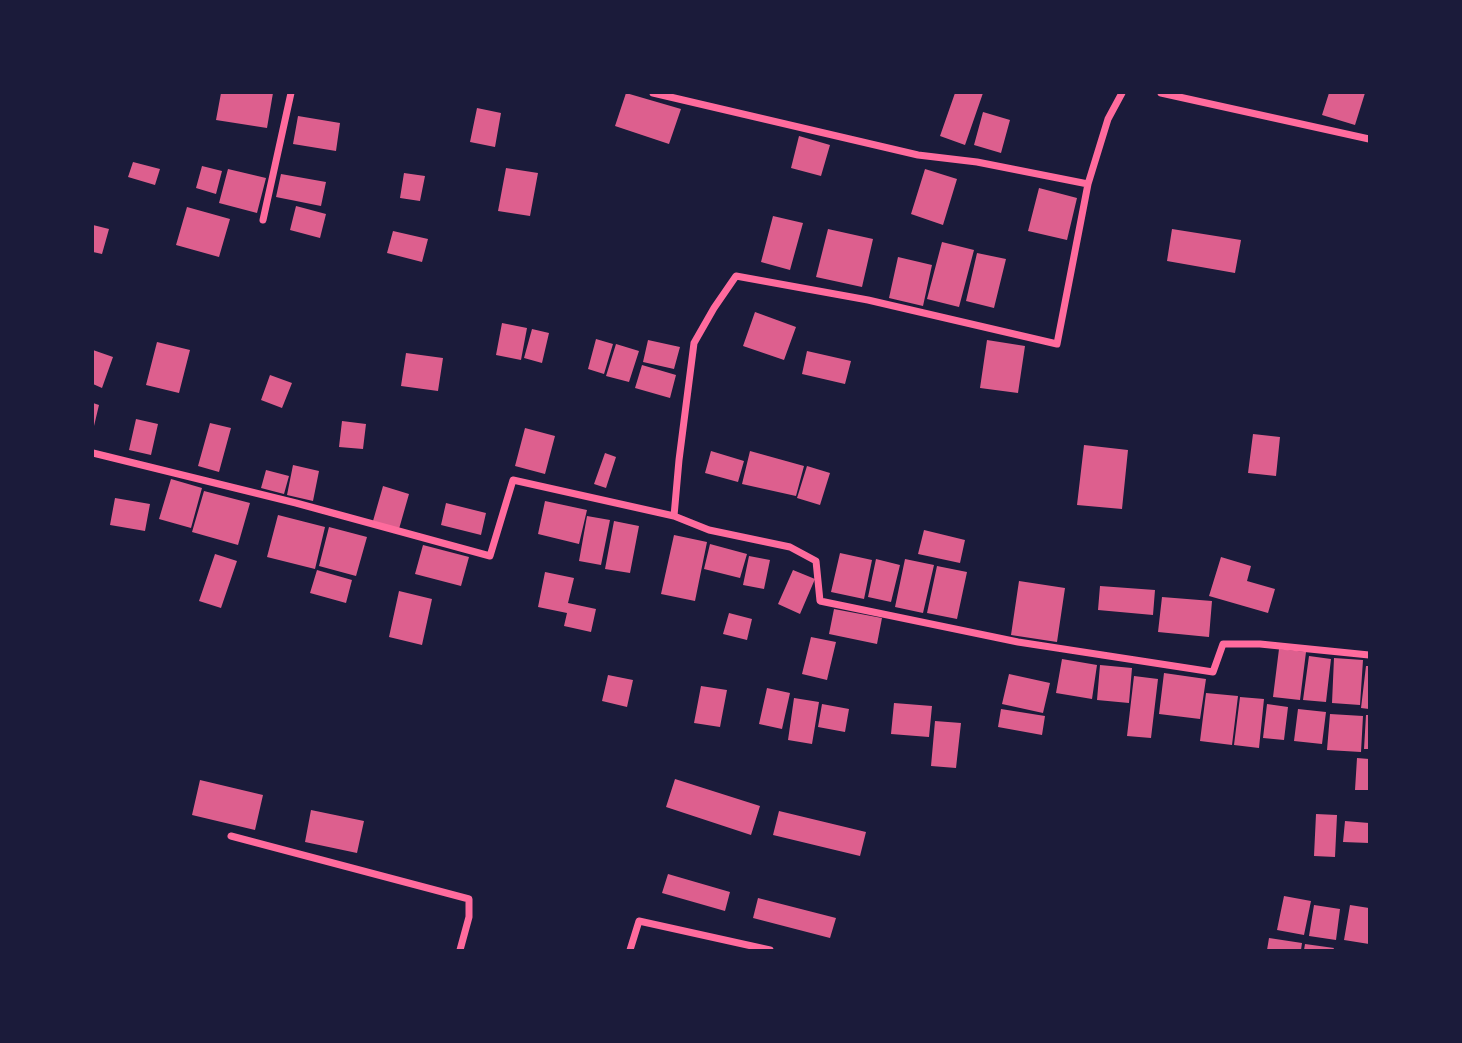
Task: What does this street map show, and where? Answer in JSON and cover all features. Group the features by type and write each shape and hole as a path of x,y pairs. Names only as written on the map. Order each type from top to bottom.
{"street":[{"path":"263,220 291,93"},
{"path":"653,93 918,155 977,162 1088,184"},
{"path":"674,516 694,343 736,276 868,300 1058,344 1088,184 1108,119 1122,93"},
{"path":"1161,93 1369,139"},
{"path":"93,453 296,503 490,556 513,480 674,516 709,530 790,547 816,561 820,601 1017,642 1213,672 1223,644 1260,644 1369,655"},
{"path":"231,836 469,899 469,917 460,950"},
{"path":"630,950 639,921 770,950"}],"building":[{"path":"221,93 273,93 267,128 216,120"},
{"path":"626,93 681,109 669,144 615,126"},
{"path":"955,93 983,93 965,145 940,136"},
{"path":"1329,93 1365,93 1355,125 1322,115"},
{"path":"477,108 501,113 495,147 470,142"},
{"path":"983,112 1010,120 1001,153 974,145"},
{"path":"298,116 340,123 336,151 293,144"},
{"path":"799,136 830,145 821,176 791,168"},
{"path":"133,162 160,169 155,185 128,177"},
{"path":"202,166 222,171 216,194 196,188"},
{"path":"506,168 538,173 530,216 498,211"},
{"path":"228,169 266,178 257,213 219,203"},
{"path":"925,169 957,179 943,225 911,214"},
{"path":"404,173 425,176 420,201 400,198"},
{"path":"281,174 326,182 321,206 276,197"},
{"path":"1039,188 1077,198 1067,240 1028,231"},
{"path":"296,206 326,214 320,238 290,230"},
{"path":"187,207 230,219 219,257 176,245"},
{"path":"773,216 803,223 790,270 761,262"},
{"path":"93,225 109,229 102,254 93,252"},
{"path":"828,229 873,239 862,287 816,277"},
{"path":"1172,229 1241,240 1235,273 1167,261"},
{"path":"393,231 428,239 422,262 387,253"},
{"path":"942,242 974,250 959,307 927,299"},
{"path":"977,253 1006,259 994,308 966,301"},
{"path":"898,257 932,265 923,306 889,298"},
{"path":"755,312 796,327 784,360 743,346"},
{"path":"502,323 527,328 521,360 496,355"},
{"path":"532,329 549,333 542,363 524,358"},
{"path":"596,339 613,344 604,374 588,369"},
{"path":"648,340 680,347 674,369 643,362"},
{"path":"987,340 1025,346 1018,393 980,388"},
{"path":"157,342 190,350 179,393 146,385"},
{"path":"616,344 639,351 629,382 606,376"},
{"path":"93,350 113,357 102,388 93,384"},
{"path":"807,351 851,361 845,384 802,374"},
{"path":"406,353 443,358 438,391 401,386"},
{"path":"642,365 676,375 670,398 635,388"},
{"path":"270,375 292,383 282,408 261,400"},
{"path":"93,403 99,405 94,426 93,426"},
{"path":"136,419 158,424 151,455 129,450"},
{"path":"342,421 366,424 363,449 339,447"},
{"path":"210,423 231,428 219,472 198,466"},
{"path":"525,428 555,436 545,474 515,466"},
{"path":"1253,434 1280,437 1276,476 1248,473"},
{"path":"1084,445 1128,450 1122,509 1077,505"},
{"path":"711,451 744,461 738,482 705,473"},
{"path":"750,451 804,466 796,496 742,484"},
{"path":"605,453 616,457 606,488 594,484"},
{"path":"293,465 319,471 313,501 287,495"},
{"path":"807,466 830,473 820,505 797,498"},
{"path":"266,470 289,476 284,494 261,488"},
{"path":"171,479 202,488 191,528 159,519"},
{"path":"383,486 409,494 399,529 373,521"},
{"path":"204,491 250,503 238,545 192,532"},
{"path":"115,498 150,504 145,531 110,525"},
{"path":"545,501 587,510 579,544 538,534"},
{"path":"446,503 486,513 481,535 441,525"},
{"path":"278,515 325,527 315,569 267,557"},
{"path":"587,516 610,520 601,565 579,561"},
{"path":"614,521 639,526 630,573 605,569"},
{"path":"329,527 367,537 356,576 319,566"},
{"path":"924,530 965,540 960,563 918,554"},
{"path":"674,535 707,542 695,601 661,594"},
{"path":"710,544 747,554 740,578 704,569"},
{"path":"423,545 469,557 461,586 415,574"},
{"path":"840,553 872,560 864,599 831,592"},
{"path":"215,554 237,561 221,608 199,601"},
{"path":"749,556 770,560 764,589 743,585"},
{"path":"1221,557 1251,566 1247,581 1275,589 1268,613 1209,596"},
{"path":"876,559 900,565 891,602 868,597"},
{"path":"905,559 934,565 923,613 895,607"},
{"path":"937,566 967,572 957,619 927,613"},
{"path":"317,570 352,580 346,603 310,593"},
{"path":"793,570 815,579 800,614 778,604"},
{"path":"545,572 574,578 568,603 596,609 591,632 564,626 567,613 538,607"},
{"path":"1019,581 1065,588 1057,642 1011,635"},
{"path":"1100,586 1155,590 1153,615 1098,610"},
{"path":"399,591 432,599 422,645 389,637"},
{"path":"1162,597 1212,601 1209,637 1158,632"},
{"path":"834,609 882,618 877,644 829,634"},
{"path":"729,613 752,619 747,640 723,634"},
{"path":"811,637 836,642 827,680 802,674"},
{"path":"1279,649 1306,652 1300,700 1273,697"},
{"path":"1309,656 1331,659 1326,702 1303,700"},
{"path":"1334,658 1363,660 1360,705 1332,703"},
{"path":"1062,659 1097,665 1092,699 1056,693"},
{"path":"1100,665 1132,668 1129,703 1097,700"},
{"path":"1366,666 1369,666 1369,709 1361,708"},
{"path":"1164,673 1206,679 1200,719 1159,714"},
{"path":"1009,674 1050,683 1043,713 1002,704"},
{"path":"608,675 633,680 627,707 602,701"},
{"path":"1134,676 1158,679 1151,738 1127,736"},
{"path":"701,686 727,690 720,727 694,723"},
{"path":"767,688 790,693 782,729 759,724"},
{"path":"1206,693 1238,696 1232,745 1200,741"},
{"path":"1240,697 1264,699 1259,748 1234,745"},
{"path":"794,698 819,702 812,744 788,740"},
{"path":"894,703 932,706 929,737 891,734"},
{"path":"822,704 849,709 845,732 818,727"},
{"path":"1267,704 1288,707 1284,740 1263,738"},
{"path":"1001,709 1045,716 1042,735 998,727"},
{"path":"1298,709 1326,712 1322,744 1294,741"},
{"path":"1330,714 1363,716 1361,752 1327,750"},
{"path":"1366,715 1369,715 1369,749 1364,749"},
{"path":"935,721 961,723 956,768 931,766"},
{"path":"1357,758 1369,759 1369,790 1355,790"},
{"path":"675,779 760,806 751,835 666,807"},
{"path":"200,780 263,795 255,830 192,815"},
{"path":"311,810 364,821 357,853 305,842"},
{"path":"779,811 866,832 860,856 773,835"},
{"path":"1316,814 1337,815 1335,857 1314,856"},
{"path":"1345,821 1369,823 1369,843 1343,842"},
{"path":"668,874 730,892 725,911 662,893"},
{"path":"1284,896 1311,901 1304,935 1277,930"},
{"path":"758,898 836,918 830,938 753,918"},
{"path":"1314,905 1340,909 1336,940 1309,936"},
{"path":"1350,905 1369,908 1369,944 1344,940"},
{"path":"1269,938 1302,943 1301,950 1267,950"},
{"path":"1305,944 1334,948 1304,950"}]}
